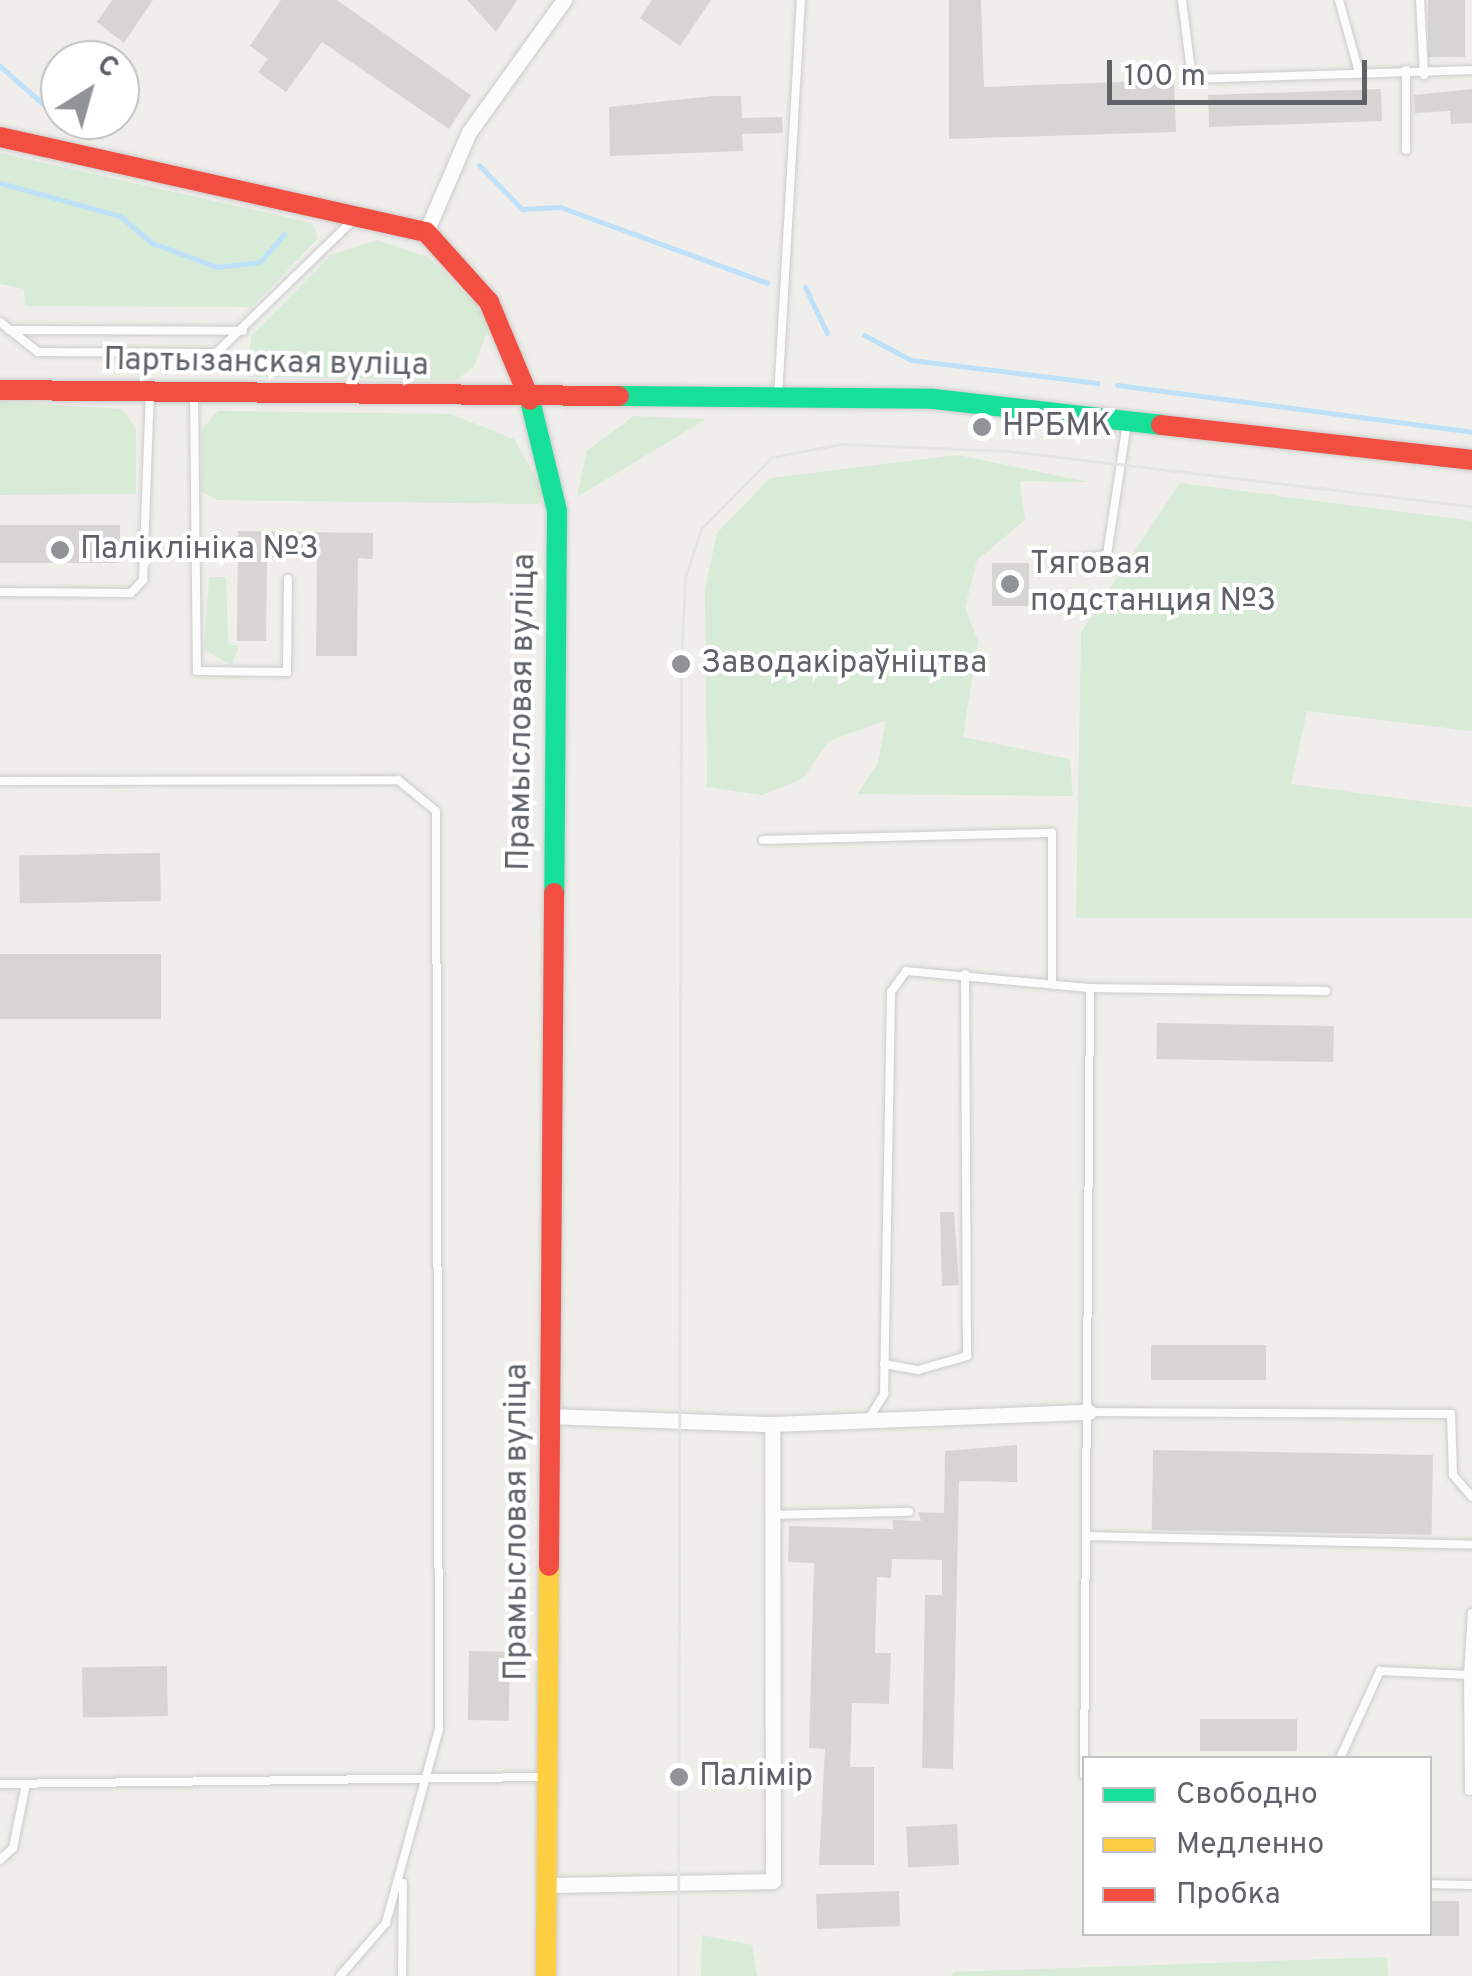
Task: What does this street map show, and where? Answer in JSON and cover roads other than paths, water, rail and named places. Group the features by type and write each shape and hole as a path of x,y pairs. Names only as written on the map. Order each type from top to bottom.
{"main road":[{"path":"0,137 352,221 426,232"},
{"name":"Прамысловая вуліца","path":"426,232 490,302 530,398 557,511 546,1976"},
{"name":"Партызанская вуліца","path":"0,390 530,398"},
{"path":"530,398 778,397 1130,414 1472,460"}],"street":[{"path":"426,232 470,132 564,0"},
{"path":"549,1416 772,1424 1088,1412"},
{"path":"546,1885 773,1881 772,1424"}],"lane":[{"path":"778,397 800,0"},
{"path":"1182,0 1192,79 1406,70 1424,75 1472,70"},
{"path":"1339,0 1359,72"},
{"path":"1420,0 1424,75"},
{"path":"1406,70 1406,150"},
{"path":"0,322 38,352 216,352 243,331 352,221"},
{"path":"8,330 243,331"},
{"path":"0,592 131,592 143,580 150,393"},
{"path":"194,394 197,671 287,672 288,579"},
{"path":"1055,562 1107,555 1114,466 1130,414"},
{"path":"0,781 398,780 436,811 439,1728 431,1780 386,1923 340,1976"},
{"path":"763,840 1052,833 1052,983"},
{"path":"868,1420 884,1394 891,992 906,971 1090,988 1326,991"},
{"path":"884,1364 918,1370 967,1356 965,974"},
{"path":"1084,1756 1090,988"},
{"path":"1088,1412 1451,1414 1452,1475 1472,1497"},
{"path":"772,1514 909,1512"},
{"path":"1087,1536 1472,1544"},
{"path":"1469,1790 1472,1614"},
{"path":"1341,1756 1380,1671 1468,1675"},
{"path":"0,1784 548,1777"},
{"path":"0,1860 13,1848 26,1784"},
{"path":"402,1976 403,1878"},
{"path":"1432,1884 1472,1885"}],"waterway":[{"path":"0,66 40,101"},
{"path":"479,165 522,209 560,207 768,283"},
{"path":"0,183 120,216 152,243 217,267 260,262 284,234"},
{"path":"805,287 827,333"},
{"path":"864,335 911,360 1098,383"},
{"path":"1117,385 1472,432"}],"tram line":[{"path":"678,1976 681,664 685,578 701,529 772,457 842,444 1008,451 1472,506"}],"place":[{"name":"НРБМК","path":"982,427"},
{"name":"Паліклініка №3","path":"60,550"},
{"name":"Тяговая подстанция №3","path":"1010,584"},
{"name":"Заводакіраўніцтва","path":"681,664"},
{"name":"Палімір","path":"679,1777"}]}
